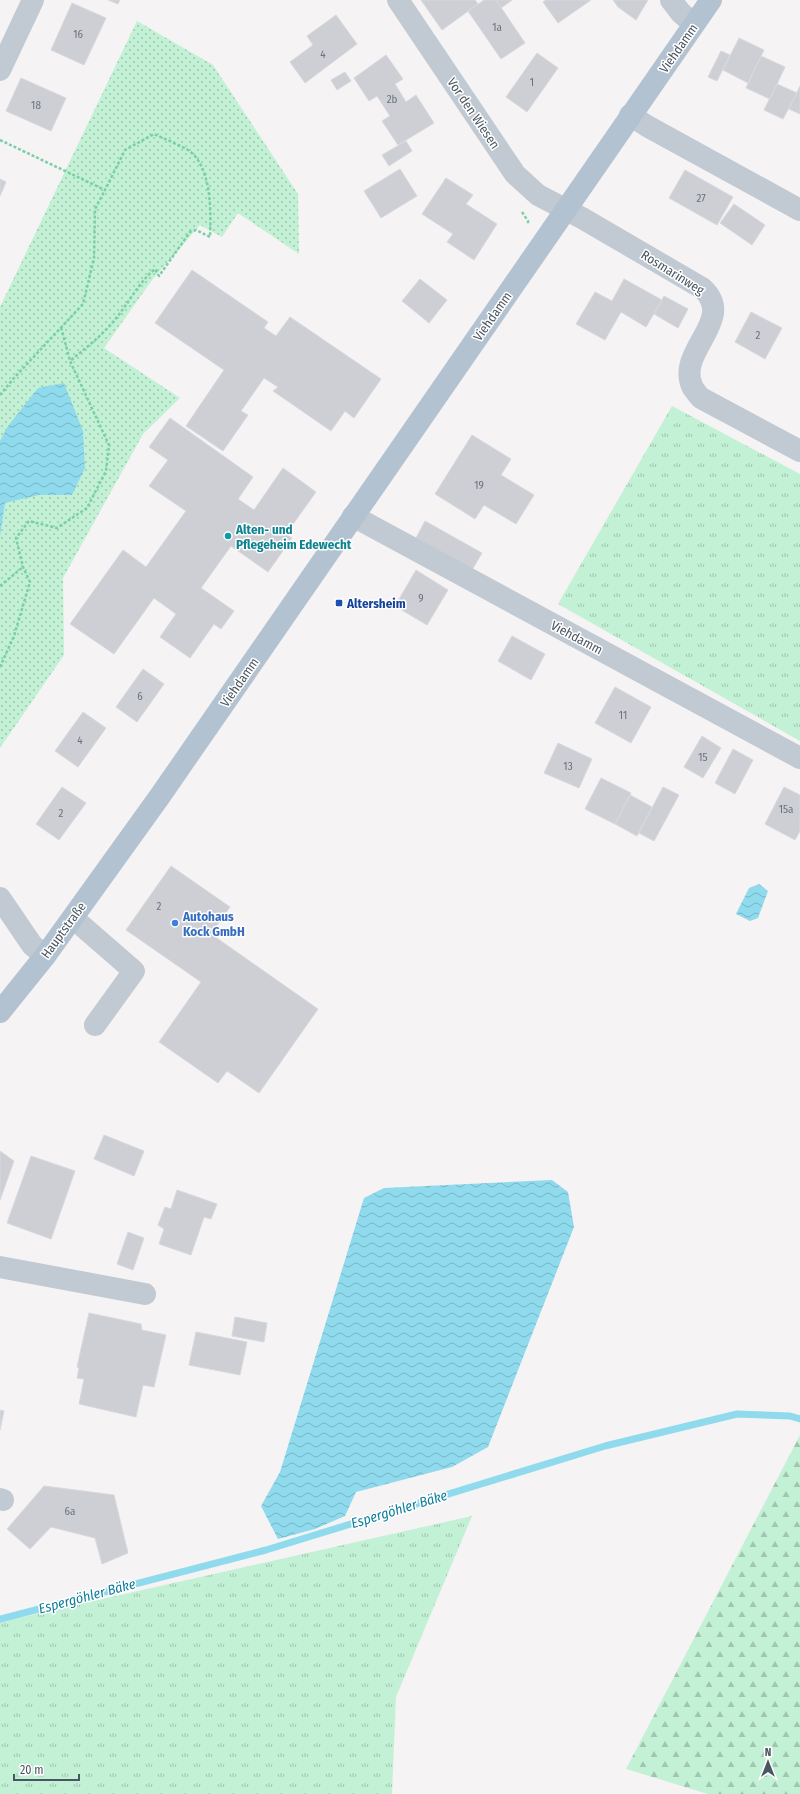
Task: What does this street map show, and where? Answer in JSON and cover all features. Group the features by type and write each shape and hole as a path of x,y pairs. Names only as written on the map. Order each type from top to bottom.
{"main road":[{"name":"Viehdamm","path":"124,847 711,0"},
{"name":"Hauptstraße","path":"0,1012 45,956 124,847"}],"street":[{"path":"0,70 33,0"},
{"name":"Vor den Wiesen","path":"398,0 516,174 538,195 566,209"},
{"path":"671,0 681,13 694,24"},
{"path":"630,115 647,126 794,207"},
{"name":"Rosmarinweg","path":"566,209 702,288 711,296 714,310 710,324 692,358 690,374 693,387 701,398 800,451"},
{"name":"Viehdamm","path":"353,516 800,758"},
{"path":"0,898 32,945 45,956"},
{"path":"73,918 134,971 96,1025"},
{"path":"0,1267 145,1294"}],"path":[{"path":"0,395 83,304 94,258 95,209 125,150 154,134 189,151 200,165 209,190 212,208 210,237 196,230 190,232 159,276 155,269 146,276 116,318 96,341 70,361"},
{"path":"0,140 75,174 105,190"},
{"path":"0,668 14,636 30,582 23,567 16,538 29,521 57,528 87,508 106,471 109,445 70,361 61,327"},
{"path":"0,586 23,567"}],"green space":[{"path":"137,21 213,65 298,194 299,254 238,213 222,237 200,225 152,280 104,348 180,398 143,434 63,578 64,655 0,748 0,307"},
{"path":"672,406 800,474 800,741 558,604"},
{"path":"800,1435 800,1794 708,1794 626,1769"},
{"path":"472,1516 396,1697 392,1794 0,1794 0,1622"}],"water":[{"path":"64,383 83,431 85,468 72,495 39,495 5,503 0,536 0,441 8,426 38,388"},
{"path":"759,884 768,891 758,918 750,921 736,914 749,888"},
{"path":"552,1180 568,1192 574,1227 488,1447 452,1467 356,1492 345,1516 315,1529 278,1539 261,1506 280,1472 364,1198 384,1188"}],"building":[{"path":"108,0 120,0 118,4"},
{"path":"421,0 475,0 478,4 442,30"},
{"path":"484,0 496,0 525,43 501,59 468,11"},
{"path":"496,0 512,0 501,8"},
{"path":"546,0 591,0 558,23 543,2"},
{"path":"613,0 648,0 636,20 618,7"},
{"path":"72,3 106,18 84,65 51,50"},
{"path":"336,15 357,44 305,83 290,62 313,45 307,36"},
{"path":"739,38 764,50 748,83 723,70"},
{"path":"721,51 730,55 717,81 708,77"},
{"path":"537,53 558,68 527,112 506,97"},
{"path":"386,55 403,79 395,84 406,102 416,95 434,123 398,145 382,121 390,116 377,96 369,101 354,78"},
{"path":"761,56 785,67 770,99 746,88"},
{"path":"345,72 351,81 337,90 331,80"},
{"path":"21,78 66,98 51,131 6,111"},
{"path":"777,84 797,93 783,119 764,110"},
{"path":"800,86 800,114 789,109"},
{"path":"406,141 412,151 389,166 382,155"},
{"path":"400,169 417,196 381,218 364,191"},
{"path":"685,170 733,197 717,225 669,198"},
{"path":"446,178 473,195 466,204 497,224 474,260 447,242 453,234 422,214"},
{"path":"0,179 6,182 0,196"},
{"path":"734,204 765,225 752,245 720,223"},
{"path":"192,270 268,322 264,328 276,336 290,317 381,379 354,418 345,411 331,431 273,391 278,387 264,378 241,411 248,415 223,451 186,426 224,370 155,323"},
{"path":"420,279 447,300 429,323 402,301"},
{"path":"624,279 662,300 646,327 621,312 605,340 576,324 595,292 612,301"},
{"path":"664,296 688,309 678,328 654,314"},
{"path":"751,312 782,328 765,359 735,342"},
{"name":"Alten- und Pflegeheim Edewecht","path":"170,418 253,477 238,499 254,510 283,468 316,492 286,534 292,538 268,572 231,546 201,588 234,611 221,629 214,624 190,658 160,637 176,614 154,598 114,654 70,624 123,550 146,567 186,511 149,486 168,460 149,447"},
{"path":"472,435 511,459 501,475 534,495 516,524 484,505 475,519 435,494"},
{"path":"425,521 482,553 472,570 416,538"},
{"path":"416,570 448,590 427,625 395,606"},
{"path":"512,636 545,654 531,680 498,661"},
{"path":"143,669 164,684 137,722 116,707"},
{"path":"615,687 651,707 631,743 595,723"},
{"path":"83,712 106,728 78,767 55,751"},
{"path":"702,736 721,748 703,778 684,767"},
{"path":"558,743 592,759 579,788 544,773"},
{"path":"733,749 753,760 735,794 715,783"},
{"path":"601,778 631,793 615,824 585,809"},
{"path":"62,787 86,803 59,840 36,824"},
{"path":"663,787 679,795 654,841 639,833"},
{"path":"784,787 800,795 800,831 795,840 765,824"},
{"path":"630,795 652,807 637,836 615,824"},
{"path":"171,866 230,907 211,934 318,1009 259,1093 227,1071 218,1083 159,1042 201,982 126,930"},
{"path":"104,1135 144,1151 134,1176 94,1159"},
{"path":"0,1151 14,1161 0,1200"},
{"path":"31,1156 75,1171 51,1239 7,1223"},
{"path":"177,1190 217,1204 211,1219 204,1217 191,1255 159,1244 164,1229 158,1225 165,1207 171,1209"},
{"path":"128,1232 144,1238 133,1270 117,1264"},
{"path":"89,1313 141,1324 142,1330 166,1335 154,1387 143,1385 136,1417 79,1404 84,1379 77,1378 79,1368 77,1367"},
{"path":"235,1317 267,1323 264,1342 232,1336"},
{"path":"196,1332 247,1342 240,1375 189,1365"},
{"path":"0,1410 4,1411 0,1430"},
{"path":"44,1486 114,1495 128,1553 102,1564 95,1538 51,1527 30,1549 7,1529"}],"waterway":[{"name":"Espergöhler Bäke","path":"0,1619 266,1550 605,1446 737,1414 790,1416 800,1419"}],"place":[{"name":"Alten- und Pflegeheim Edewecht","path":"228,536"},
{"name":"Altersheim","path":"339,603"},
{"name":"Autohaus Kock GmbH","path":"175,923"}]}
